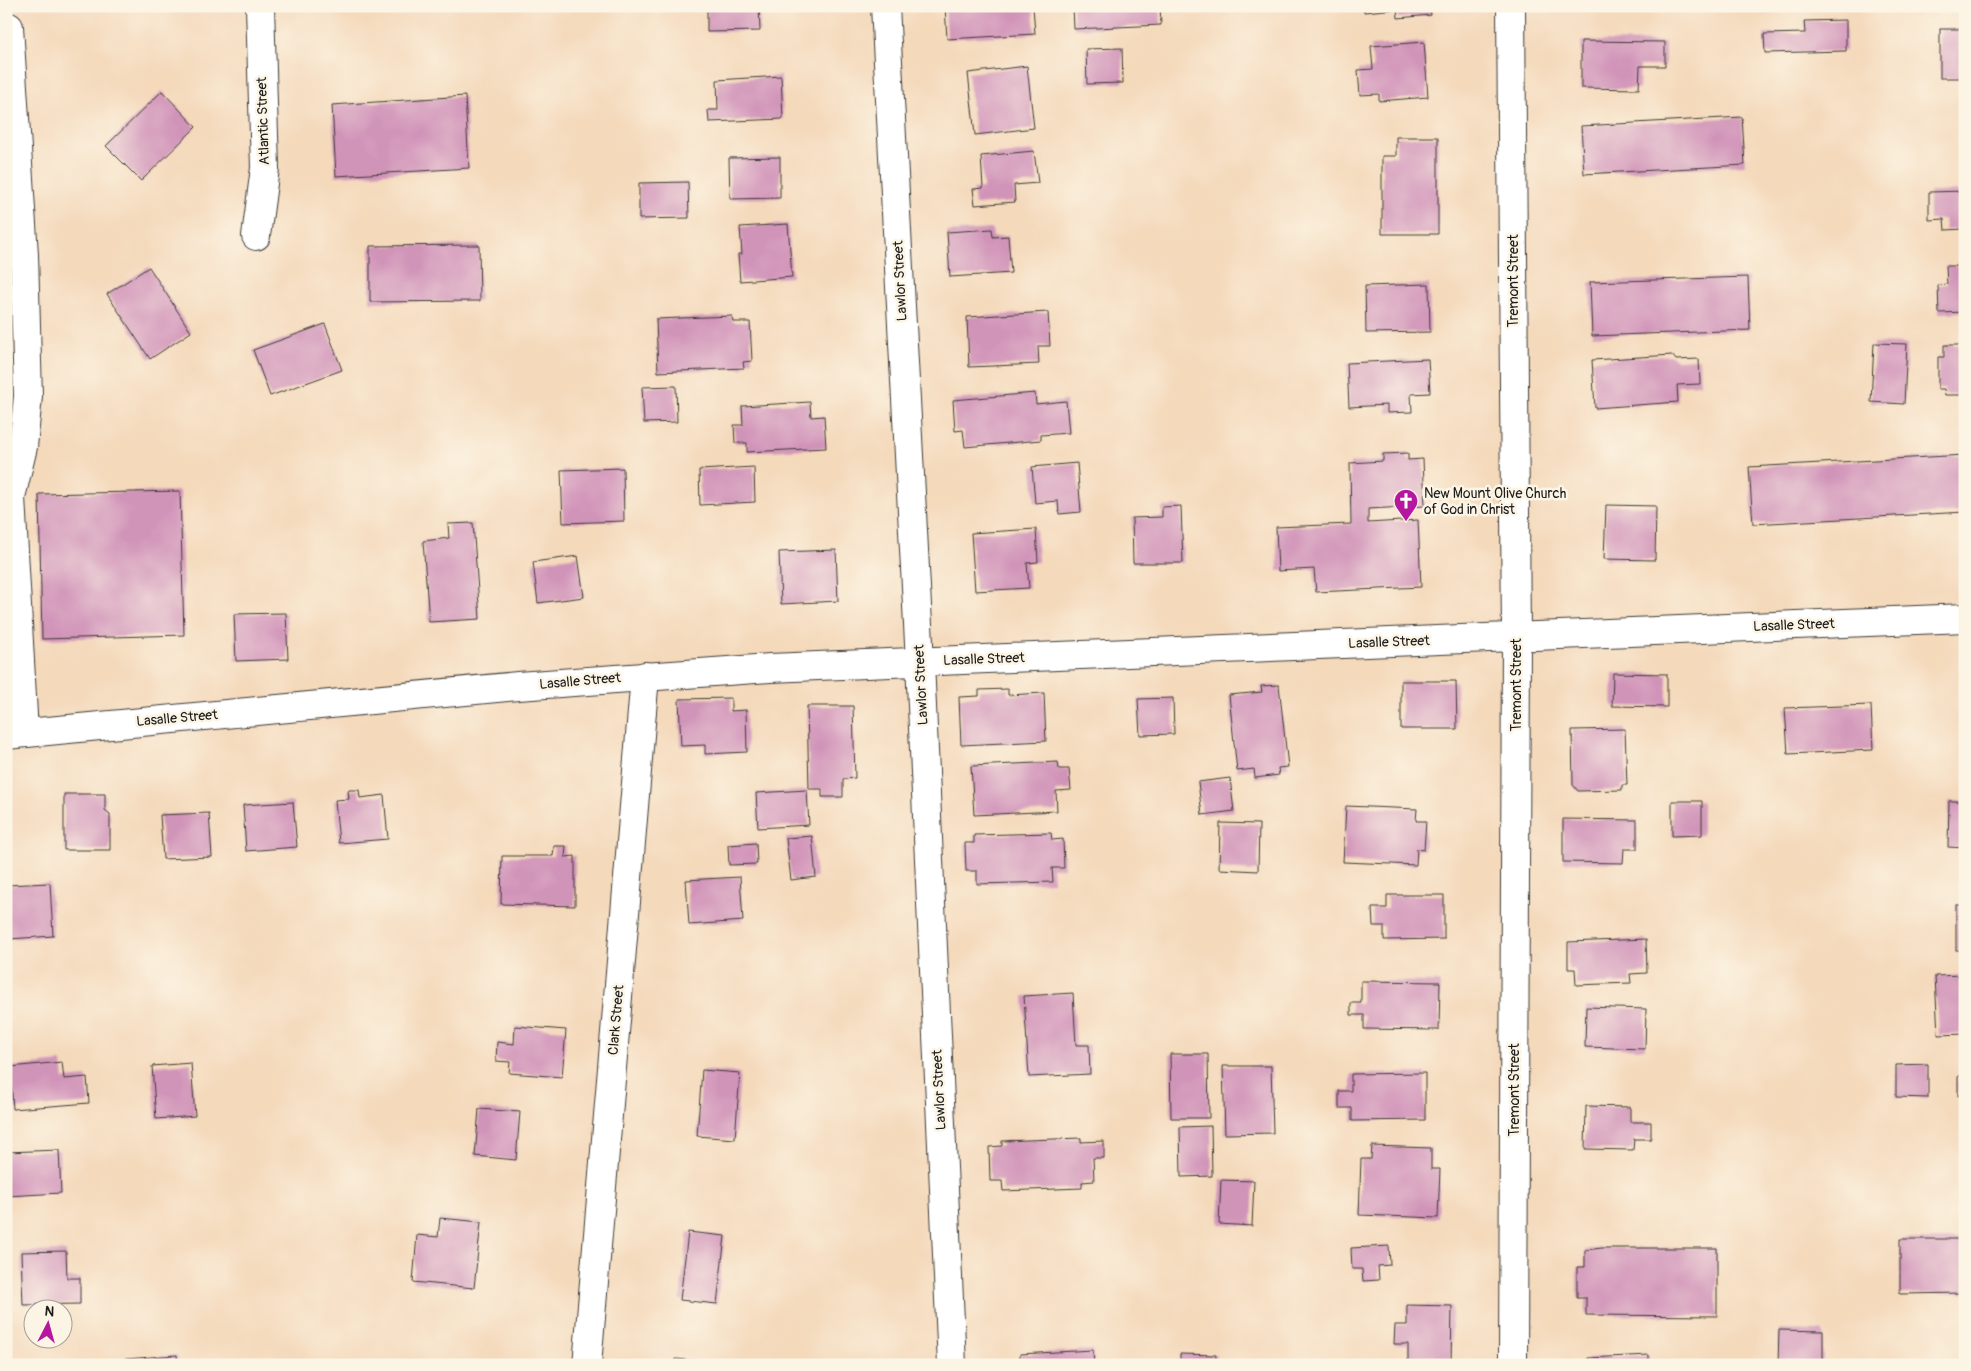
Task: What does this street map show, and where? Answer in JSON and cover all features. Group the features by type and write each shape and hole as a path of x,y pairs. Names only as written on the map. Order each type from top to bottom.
{"street":[{"name":"Atlantic Street","path":"256,236 265,168 260,6"},
{"name":"Lawlor Street","path":"885,6 920,662 952,1365"},
{"name":"Tremont Street","path":"1511,6 1516,637 1513,1365"},
{"path":"9,27 24,255 28,396 23,447 11,497 15,734"},
{"name":"Lasalle Street","path":"15,734 508,687 644,676 920,662 1965,618"},
{"name":"Clark Street","path":"587,1365 644,676"}],"building":[{"path":"707,6 759,6 760,31 707,32"},
{"path":"945,6 1033,6 1035,34 947,39"},
{"path":"1073,6 1160,6 1161,25 1074,29"},
{"path":"1364,6 1430,6 1431,15 1398,18 1397,9 1364,12"},
{"path":"1846,20 1846,51 1765,53 1764,34 1805,33 1804,21"},
{"path":"1940,29 1965,29 1965,78 1940,78"},
{"path":"1581,41 1665,42 1665,66 1640,66 1639,89 1581,88"},
{"path":"1424,42 1428,97 1379,101 1379,94 1360,95 1358,70 1373,69 1371,46"},
{"path":"1122,48 1123,83 1087,84 1086,49"},
{"path":"1027,66 1034,128 975,135 968,73"},
{"path":"781,76 783,119 709,122 708,110 718,110 717,80"},
{"path":"162,91 196,127 141,181 106,146"},
{"path":"465,96 469,168 336,176 332,105"},
{"path":"1742,117 1745,165 1584,174 1581,126"},
{"path":"1396,137 1438,137 1438,234 1382,234 1382,156 1396,156"},
{"path":"1034,151 1038,183 1014,185 1015,202 975,205 973,189 983,188 981,156"},
{"path":"780,157 780,198 730,199 729,158"},
{"path":"688,182 689,218 639,219 639,183"},
{"path":"1965,191 1965,229 1945,230 1944,219 1929,220 1929,192"},
{"path":"788,224 792,277 740,281 738,254 742,254 740,227"},
{"path":"992,229 993,237 1008,236 1011,273 950,277 947,232"},
{"path":"479,245 480,301 370,302 370,246"},
{"path":"1946,266 1965,266 1965,312 1939,313 1938,285 1947,284"},
{"path":"149,267 191,332 150,359 107,294"},
{"path":"1748,277 1750,330 1592,336 1590,282"},
{"path":"1429,284 1430,332 1366,333 1365,286"},
{"path":"1048,312 1050,346 1038,346 1039,364 969,367 967,317"},
{"path":"732,316 733,322 750,322 752,361 743,362 744,368 658,372 656,319"},
{"path":"325,324 342,370 270,396 253,350"},
{"path":"1874,343 1907,344 1904,404 1871,402"},
{"path":"1944,345 1965,345 1965,395 1945,395 1944,389 1938,389 1938,357 1944,357"},
{"path":"1672,355 1676,360 1699,359 1700,384 1677,385 1678,402 1595,408 1592,360"},
{"path":"1428,359 1430,393 1411,394 1412,412 1387,413 1387,405 1349,407 1347,363"},
{"path":"676,386 677,422 644,423 642,387"},
{"path":"1035,393 1036,404 1066,401 1069,433 1041,435 1041,440 965,447 963,430 955,431 953,400"},
{"path":"810,402 811,417 824,416 826,448 747,452 747,443 735,443 734,425 743,425 742,406"},
{"name":"New Mount Olive Church of God in Christ","path":"1408,453 1408,460 1423,459 1425,506 1368,509 1368,523 1418,520 1421,587 1316,592 1314,569 1278,571 1276,527 1351,524 1350,463 1383,461 1383,454"},
{"path":"1965,455 1965,512 1753,524 1749,467"},
{"path":"1077,463 1081,512 1059,514 1058,501 1035,503 1032,467"},
{"path":"754,467 755,502 700,505 699,470"},
{"path":"623,468 624,521 563,523 561,470"},
{"path":"180,491 184,635 42,639 39,494"},
{"path":"1606,505 1656,506 1655,560 1604,559"},
{"path":"1181,506 1183,563 1133,563 1132,518 1162,517 1162,507"},
{"path":"473,523 480,619 429,622 423,541 449,538 448,524"},
{"path":"1036,529 1038,562 1027,563 1029,588 975,591 971,533"},
{"path":"836,550 838,601 781,604 779,552"},
{"path":"578,556 584,597 538,603 533,562"},
{"path":"286,613 288,659 236,661 234,614"},
{"path":"1613,673 1667,674 1667,707 1612,706"},
{"path":"1401,681 1456,681 1457,729 1401,729"},
{"path":"1279,685 1288,767 1278,768 1279,775 1255,778 1254,769 1237,771 1229,695 1262,692 1261,686"},
{"path":"1008,689 1008,695 1044,693 1046,741 961,745 959,697 979,696 979,690"},
{"path":"731,698 731,711 746,710 747,752 705,754 705,745 681,746 679,699"},
{"path":"1173,698 1174,734 1140,735 1138,699"},
{"path":"1871,705 1873,750 1788,754 1785,708"},
{"path":"807,706 853,706 855,778 843,779 843,797 822,797 822,789 809,789"},
{"path":"1625,729 1627,785 1622,785 1622,790 1578,791 1573,785 1572,730"},
{"path":"1058,762 1059,769 1069,769 1071,790 1056,791 1057,811 974,815 971,766"},
{"path":"1230,778 1234,811 1202,815 1198,782"},
{"path":"348,790 359,790 360,798 384,795 388,839 339,843 335,800 349,799"},
{"path":"807,790 809,825 758,828 756,793"},
{"path":"64,794 105,794 105,810 110,814 110,850 64,850"},
{"path":"1672,801 1702,801 1702,835 1672,836"},
{"path":"1949,801 1965,801 1965,848 1948,847"},
{"path":"293,802 297,847 246,851 243,805"},
{"path":"1346,806 1417,809 1416,821 1426,821 1424,850 1417,849 1416,865 1343,862"},
{"path":"209,813 212,857 163,859 160,815"},
{"path":"1563,819 1637,820 1637,849 1624,849 1623,863 1563,862"},
{"path":"1220,823 1259,824 1258,871 1219,869"},
{"path":"1051,833 1052,840 1063,839 1064,868 1052,868 1053,882 977,884 977,871 966,871 965,843 974,843 974,835"},
{"path":"812,836 816,877 791,880 786,838"},
{"path":"756,843 757,864 729,865 728,845"},
{"path":"554,846 566,846 565,857 575,856 575,906 501,904 502,856 553,856"},
{"path":"740,877 743,921 689,925 686,880"},
{"path":"50,883 53,936 9,939 6,885"},
{"path":"1387,895 1444,895 1444,939 1384,940 1384,926 1373,926 1372,908 1387,908"},
{"path":"1956,905 1965,905 1965,950 1956,950"},
{"path":"1646,939 1647,973 1630,974 1631,983 1576,985 1575,969 1568,969 1568,942"},
{"path":"1965,975 1965,1034 1938,1035 1935,976"},
{"path":"1361,981 1440,982 1439,1030 1364,1029 1364,1015 1351,1015 1351,1003 1361,1003"},
{"path":"1073,993 1076,1045 1089,1045 1090,1074 1029,1077 1024,996"},
{"path":"1586,1007 1646,1009 1645,1049 1585,1047"},
{"path":"515,1026 566,1030 562,1077 509,1073 510,1062 496,1061 497,1042 514,1044"},
{"path":"1170,1054 1208,1054 1209,1118 1171,1118"},
{"path":"62,1062 64,1079 87,1077 89,1103 13,1109 10,1067"},
{"path":"191,1063 195,1116 156,1119 152,1066"},
{"path":"1928,1064 1928,1098 1896,1097 1896,1065"},
{"path":"1223,1066 1271,1066 1273,1133 1225,1134"},
{"path":"702,1070 740,1073 735,1139 697,1136"},
{"path":"1965,1072 1965,1096 1958,1096 1958,1077"},
{"path":"1425,1073 1425,1120 1352,1121 1352,1108 1339,1108 1339,1091 1351,1091 1351,1074"},
{"path":"1586,1106 1630,1107 1630,1122 1651,1122 1651,1139 1634,1139 1633,1150 1585,1149"},
{"path":"479,1109 520,1112 516,1160 475,1156"},
{"path":"1211,1126 1212,1176 1181,1177 1180,1127"},
{"path":"1081,1138 1081,1142 1104,1141 1104,1158 1093,1158 1094,1181 1082,1182 1082,1188 1003,1191 1002,1181 990,1181 989,1147 1002,1146 1002,1141"},
{"path":"1372,1146 1431,1148 1431,1169 1440,1169 1438,1218 1359,1215 1361,1159 1371,1159"},
{"path":"59,1150 61,1193 6,1196 6,1152"},
{"path":"1221,1180 1254,1181 1252,1226 1219,1224"},
{"path":"440,1218 481,1222 474,1288 413,1282 417,1235 438,1237"},
{"path":"688,1232 725,1236 717,1304 680,1300"},
{"path":"1900,1239 1965,1239 1965,1293 1900,1294"},
{"path":"1389,1246 1390,1265 1378,1266 1379,1280 1363,1281 1362,1269 1352,1269 1351,1248"},
{"path":"1602,1248 1717,1248 1717,1316 1586,1315 1586,1298 1577,1298 1577,1267 1585,1267 1585,1250"},
{"path":"66,1251 67,1278 80,1278 80,1304 72,1304 72,1298 23,1298 21,1252"},
{"path":"1407,1305 1452,1306 1451,1365 1408,1365 1408,1344 1394,1344 1395,1325 1407,1325"},
{"path":"1779,1330 1823,1331 1823,1365 1778,1365"},
{"path":"1093,1350 1094,1365 1020,1365 1020,1354"},
{"path":"1180,1354 1216,1355 1215,1365 1180,1365"},
{"path":"177,1355 178,1365 77,1365 76,1363"},
{"path":"1649,1355 1649,1365 1588,1365 1588,1358"},
{"path":"675,1359 710,1362 710,1365 674,1365"}],"place":[{"name":"New Mount Olive Church of God in Christ","path":"1406,522"}]}
